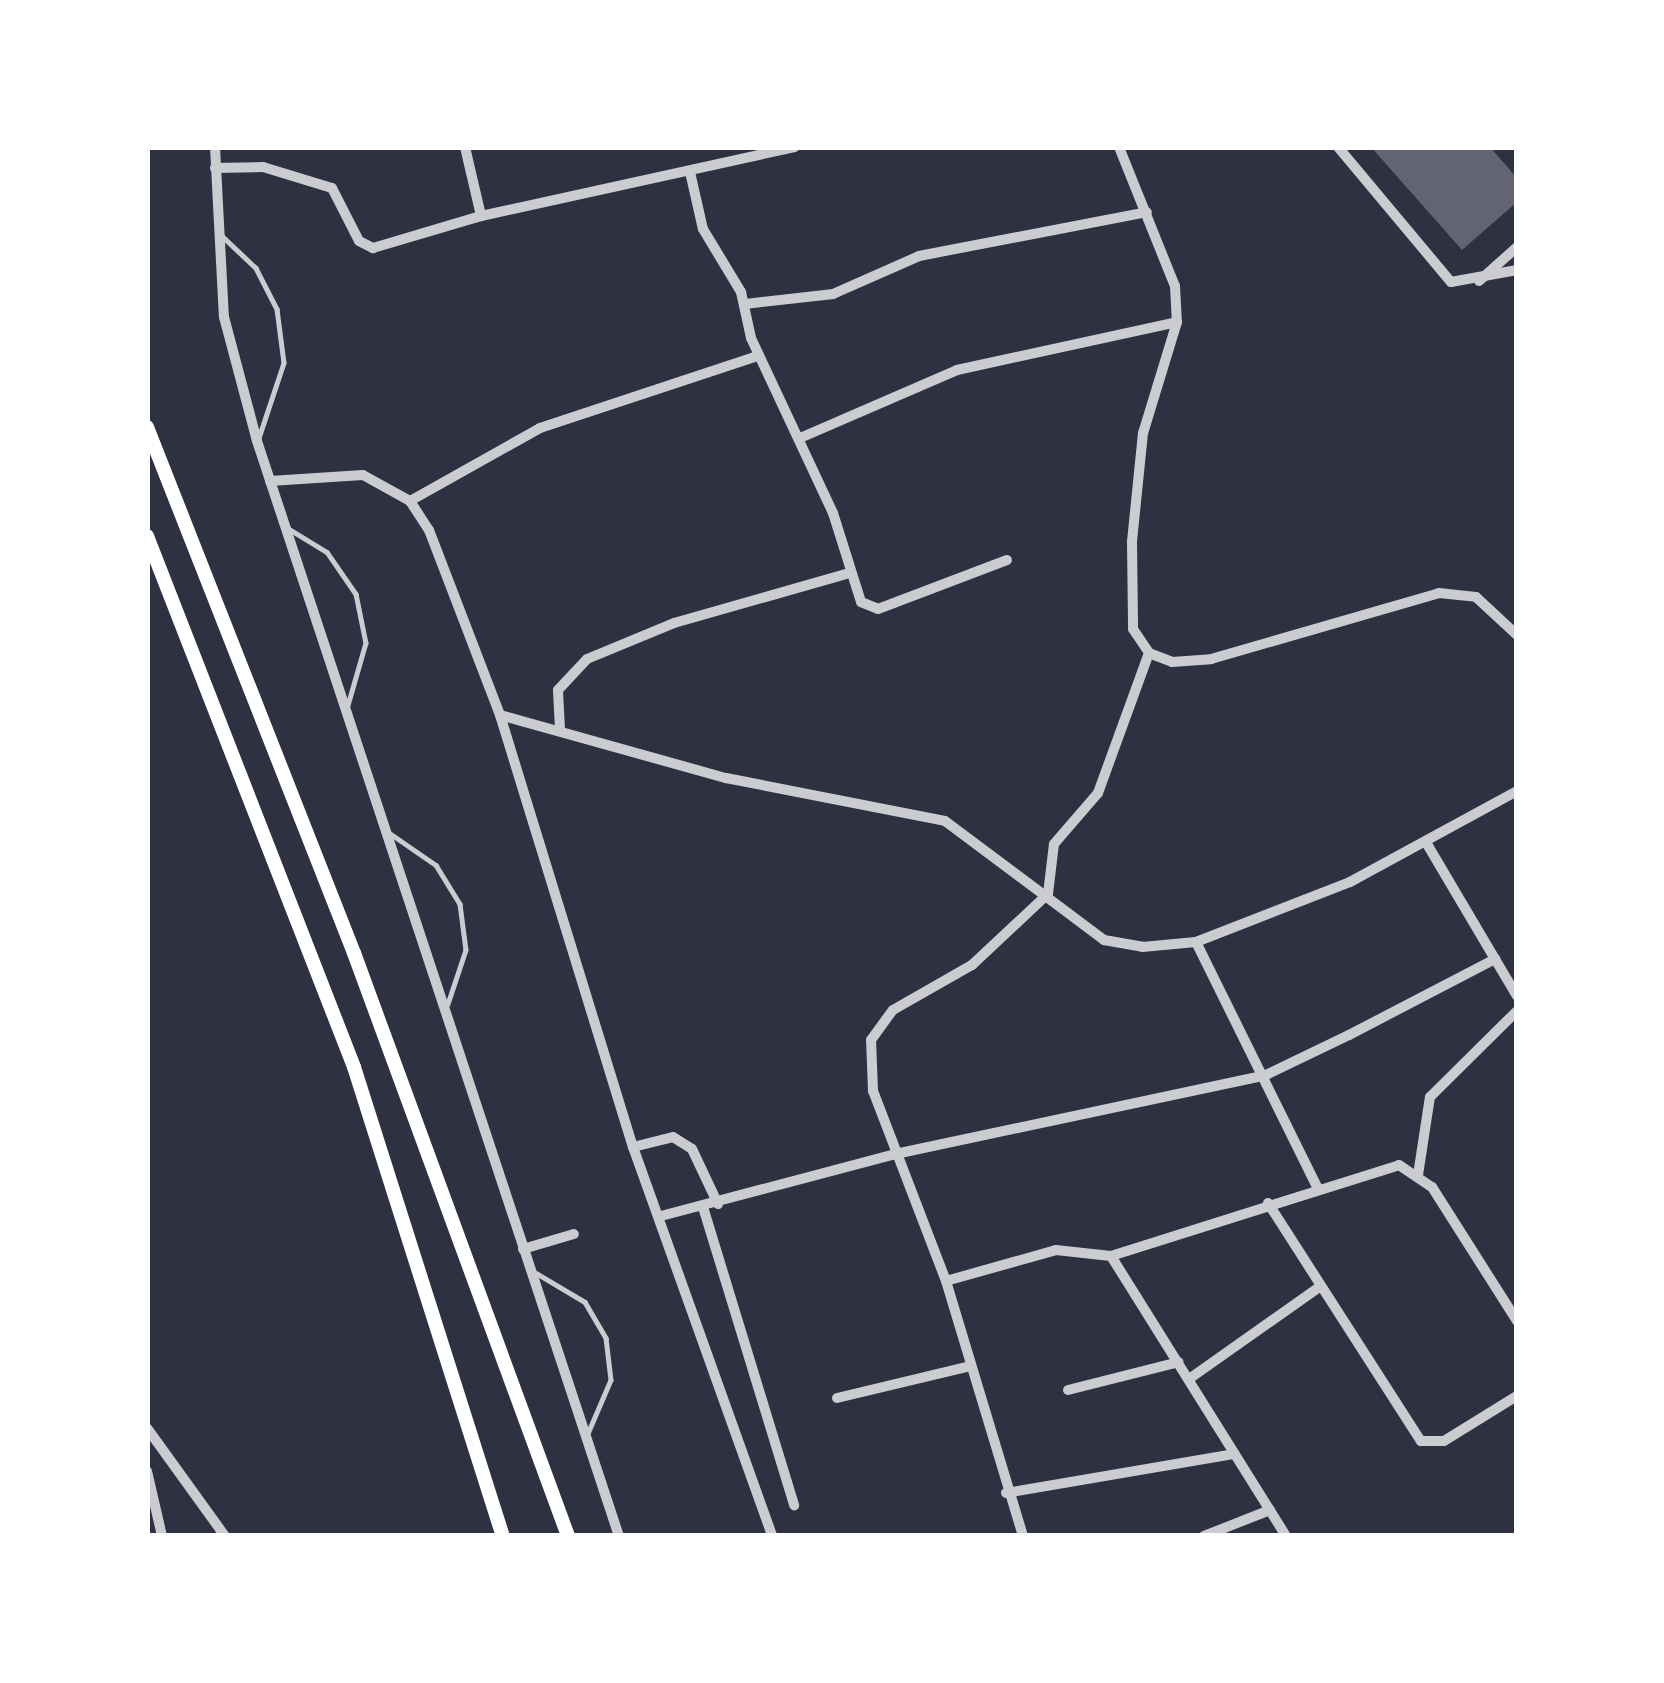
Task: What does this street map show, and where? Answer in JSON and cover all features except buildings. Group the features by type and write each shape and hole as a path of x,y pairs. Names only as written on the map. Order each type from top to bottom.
{"main road":[{"path":"147,428 389,1047 568,1536"},
{"path":"147,536 354,1066 503,1536"}],"street":[{"path":"215,147 224,317 257,441 441,1014 619,1536"},
{"path":"465,147 481,216"},
{"path":"215,168 263,167 332,188 359,241 373,248 481,216 795,147"},
{"path":"1119,147 1175,286 1177,322 1143,433 1132,542 1133,629 1149,653 1172,662 1211,659 1439,593 1476,597 1517,635"},
{"path":"1338,147 1441,274 1477,283 1517,270"},
{"path":"690,172 703,229 745,304 758,356 800,438 861,602 878,609 1007,560"},
{"path":"745,304 833,294 920,256 1148,212"},
{"path":"1477,283 1517,247"},
{"path":"800,438 957,370 1177,322"},
{"path":"410,502 540,428 758,356"},
{"path":"270,482 335,471 363,475 410,502 457,588 633,1147 772,1536"},
{"path":"560,729 558,690 587,659 674,622 850,573"},
{"path":"1022,1536 946,1281 873,1091 871,1040 893,1010 972,965 1048,894 1054,844 1098,794 1149,653"},
{"path":"500,715 726,778 945,821 1104,940 1196,942 1427,844 1517,791"},
{"path":"1427,844 1517,996"},
{"path":"1196,942 1317,1187"},
{"path":"661,1216 900,1153 1266,1076 1495,959"},
{"path":"1418,1175 1430,1096 1517,1011"},
{"path":"633,1147 673,1137 692,1149 718,1204"},
{"path":"946,1281 1056,1250 1111,1256 1317,1187 1399,1165 1418,1175 1517,1321"},
{"path":"1268,1203 1318,1288 1421,1441 1444,1441 1517,1396"},
{"path":"703,1207 794,1505"},
{"path":"523,1249 574,1234"},
{"path":"1111,1256 1286,1536"},
{"path":"1190,1379 1318,1288"},
{"path":"1068,1390 1179,1362"},
{"path":"837,1398 970,1366"},
{"path":"147,1428 225,1536"},
{"path":"1006,1493 1235,1454"},
{"path":"147,1472 162,1536"},
{"path":"1204,1536 1270,1510"}],"lane":[{"path":"217,231 256,268 277,309 284,364 257,441"},
{"path":"284,526 327,553 360,606 364,668 344,714"},
{"path":"381,828 436,865 460,904 463,973 441,1014"},
{"path":"530,1271 569,1288 606,1338 611,1380 587,1437"}]}
